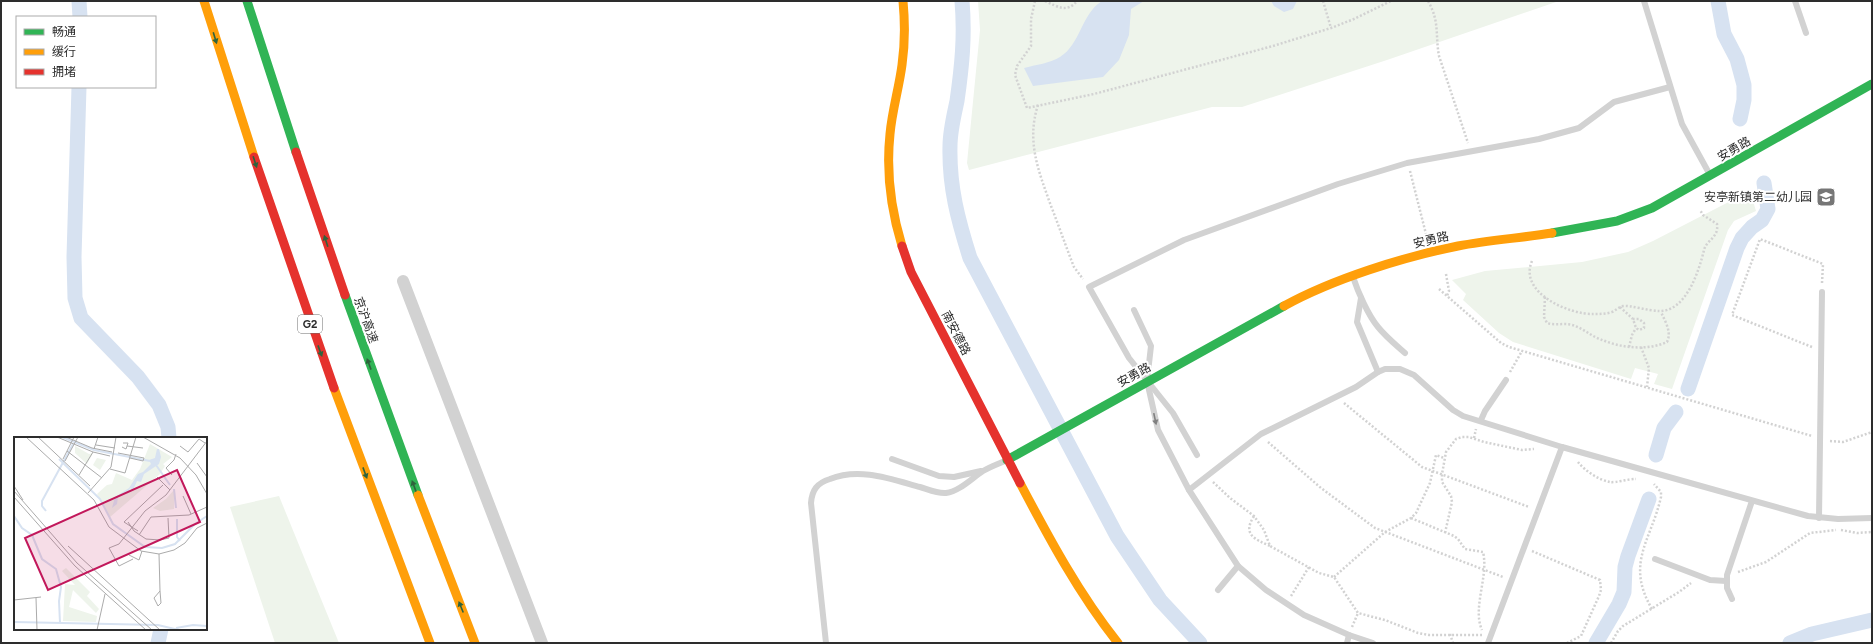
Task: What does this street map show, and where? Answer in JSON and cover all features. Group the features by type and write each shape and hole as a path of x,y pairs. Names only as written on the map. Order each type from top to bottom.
{"main road":[{"name":"G2","path":"204,1 229,84 302,303 382,519 430,643"},
{"name":"京沪高速","path":"247,1 342,290 420,504 475,643"},
{"name":"南安德路","path":"903,1 905,30 902,65 889,144 892,205 899,239 911,272 1007,460 1074,580 1104,627 1118,643"},
{"name":"安勇路","path":"1007,460 1288,304 1352,276 1378,267 1459,246 1569,231 1617,221 1652,208 1872,84"}],"street":[{"path":"403,281 542,643"}],"lane":[{"path":"1644,1 1670,87 1687,135 1711,176"},
{"path":"1795,1 1806,33"},
{"path":"1197,455 1173,413 1129,358 1089,287 1184,240 1338,184 1407,163 1538,140 1578,128 1614,102 1670,87"},
{"path":"1352,276 1361,298 1378,328 1406,353"},
{"path":"1819,518 1822,292"},
{"path":"1361,298 1357,322 1378,372"},
{"path":"1134,310 1151,346 1147,381 1158,430 1189,490 1238,566 1266,590 1304,615 1349,635 1373,643"},
{"path":"1189,490 1261,434 1356,387 1378,372 1385,369 1394,368 1407,371 1414,375 1453,410 1463,416 1481,420 1562,447 1752,501 1819,518 1872,518"},
{"path":"1481,420 1485,411 1506,380"},
{"path":"1488,643 1513,581 1562,447"},
{"path":"892,459 939,476 954,478 984,470 1007,460"},
{"path":"826,643 811,503 812,494 816,486 823,481 836,476 867,474 883,476 946,493 958,489 984,470"},
{"path":"1732,599 1726,578 1752,501"},
{"path":"1654,559 1710,580 1726,578"},
{"path":"1218,590 1238,566"},
{"path":"1346,643 1349,635"}],"path":[{"path":"1035,1 1031,19 1031,46 1017,66 1015,75 1027,108 1101,92 1273,46 1331,28 1354,19 1391,1"},
{"path":"1045,1 1061,9 1067,8 1077,1"},
{"path":"1323,1 1331,28"},
{"path":"1428,1 1437,24 1439,56 1470,151"},
{"path":"1039,105 1034,118 1033,133 1036,162 1074,267 1089,287"},
{"path":"1407,163 1430,253"},
{"path":"1532,261 1530,266 1534,285 1545,297 1571,311 1582,314 1602,314 1611,312 1620,307 1629,307 1661,312 1672,307 1685,298 1696,276 1706,244 1713,239 1717,233 1717,224 1703,215 1700,210"},
{"path":"1821,351 1732,315 1760,239 1823,264 1822,292"},
{"path":"1446,274 1449,291 1447,296"},
{"path":"1439,289 1501,343 1522,352 1647,387 1820,439 1843,442 1872,432"},
{"path":"1545,297 1544,317 1547,323 1575,326 1600,340 1614,345 1641,347 1664,343 1669,339 1669,331 1661,312"},
{"path":"1620,307 1633,319 1636,328 1632,335 1630,347"},
{"path":"1633,319 1642,321 1644,326 1642,330 1636,328"},
{"path":"1641,347 1649,368 1647,387"},
{"path":"1506,380 1522,352"},
{"path":"1336,397 1415,463 1432,471 1539,510"},
{"path":"1261,434 1283,456 1365,522 1386,532 1513,581"},
{"path":"1445,533 1452,502 1451,496 1442,482 1442,474 1444,458 1450,445 1456,439 1462,437 1522,450 1536,449 1543,440"},
{"path":"1562,447 1583,469 1611,482 1629,479 1643,480"},
{"path":"1334,577 1386,532 1411,518 1420,506 1426,494 1436,455 1444,458"},
{"path":"1207,477 1230,498 1254,516 1264,530 1270,546"},
{"path":"1648,481 1658,487 1661,497 1645,542 1639,571 1643,592 1652,609"},
{"path":"1254,516 1248,529 1250,534 1255,539 1319,573 1334,577 1358,613 1385,620 1418,633 1485,635 1480,625 1479,612 1483,552 1465,549 1458,538 1411,518"},
{"path":"1726,578 1766,562 1810,533 1842,530 1857,534 1872,532"},
{"path":"1525,548 1600,580 1601,590 1599,596 1581,636 1567,643"},
{"path":"1286,604 1309,568"},
{"path":"1611,643 1618,631 1623,626 1690,585 1696,576"},
{"path":"1349,635 1358,613"},
{"path":"1450,634 1453,643"}],"shaded area":[{"path":"978,1 1559,1 1387,60 1242,107 1212,107 969,170 967,163 980,30"},
{"path":"1750,191 1756,211 1734,221 1728,230 1672,389 1654,384 1658,374 1635,368 1631,379 1513,342 1499,333 1463,300 1466,294 1452,280 1485,271 1582,262 1628,252 1653,241"},
{"path":"279,496 339,643 275,643 230,507"}],"water":[{"path":"1102,1 1144,1 1131,9 1129,35 1119,60 1103,77 1033,86 1024,68 1052,61 1067,51 1077,37 1090,13"},
{"path":"1271,1 1297,1 1293,9 1284,12 1274,6"}],"waterway":[{"path":"79,1 80,16"},
{"path":"962,1 962,51 957,101 952,123 950,161 955,203 970,258 1117,536 1160,600 1200,643"},
{"path":"1718,1 1724,34 1737,59 1744,85 1744,100 1740,119"},
{"path":"79,88 74,257 75,298 81,318 138,377 159,405 168,427 169,437"},
{"path":"1688,389 1737,248 1742,238 1752,227 1762,220 1768,209 1764,183"},
{"path":"1656,455 1664,428 1676,412"},
{"path":"1596,643 1619,604 1624,592 1625,567 1649,499"},
{"path":"1790,643 1812,634 1872,620"},
{"path":"158,643 161,630"}],"traffic: fast":[{"path":"247,1 296,152"},
{"path":"1552,233 1617,221 1652,208 1872,84"},
{"path":"345,295 418,495"},
{"path":"1007,460 1284,306"}],"traffic: slow":[{"path":"204,1 254,157"},
{"path":"902,246 890,191 889,148 891,125 901,74 904,49 903,1"},
{"path":"1284,306 1303,296 1346,278 1414,256 1470,244 1552,233"},
{"path":"334,388 430,643"},
{"path":"1020,483 1053,545 1090,605 1118,643"},
{"path":"418,495 475,643"}],"traffic: jam":[{"path":"296,152 345,295"},
{"path":"254,157 334,388"},
{"path":"902,246 911,272 1020,483"}],"place":[{"name":"安亭新镇第二幼儿园","path":"1826,197"}]}
